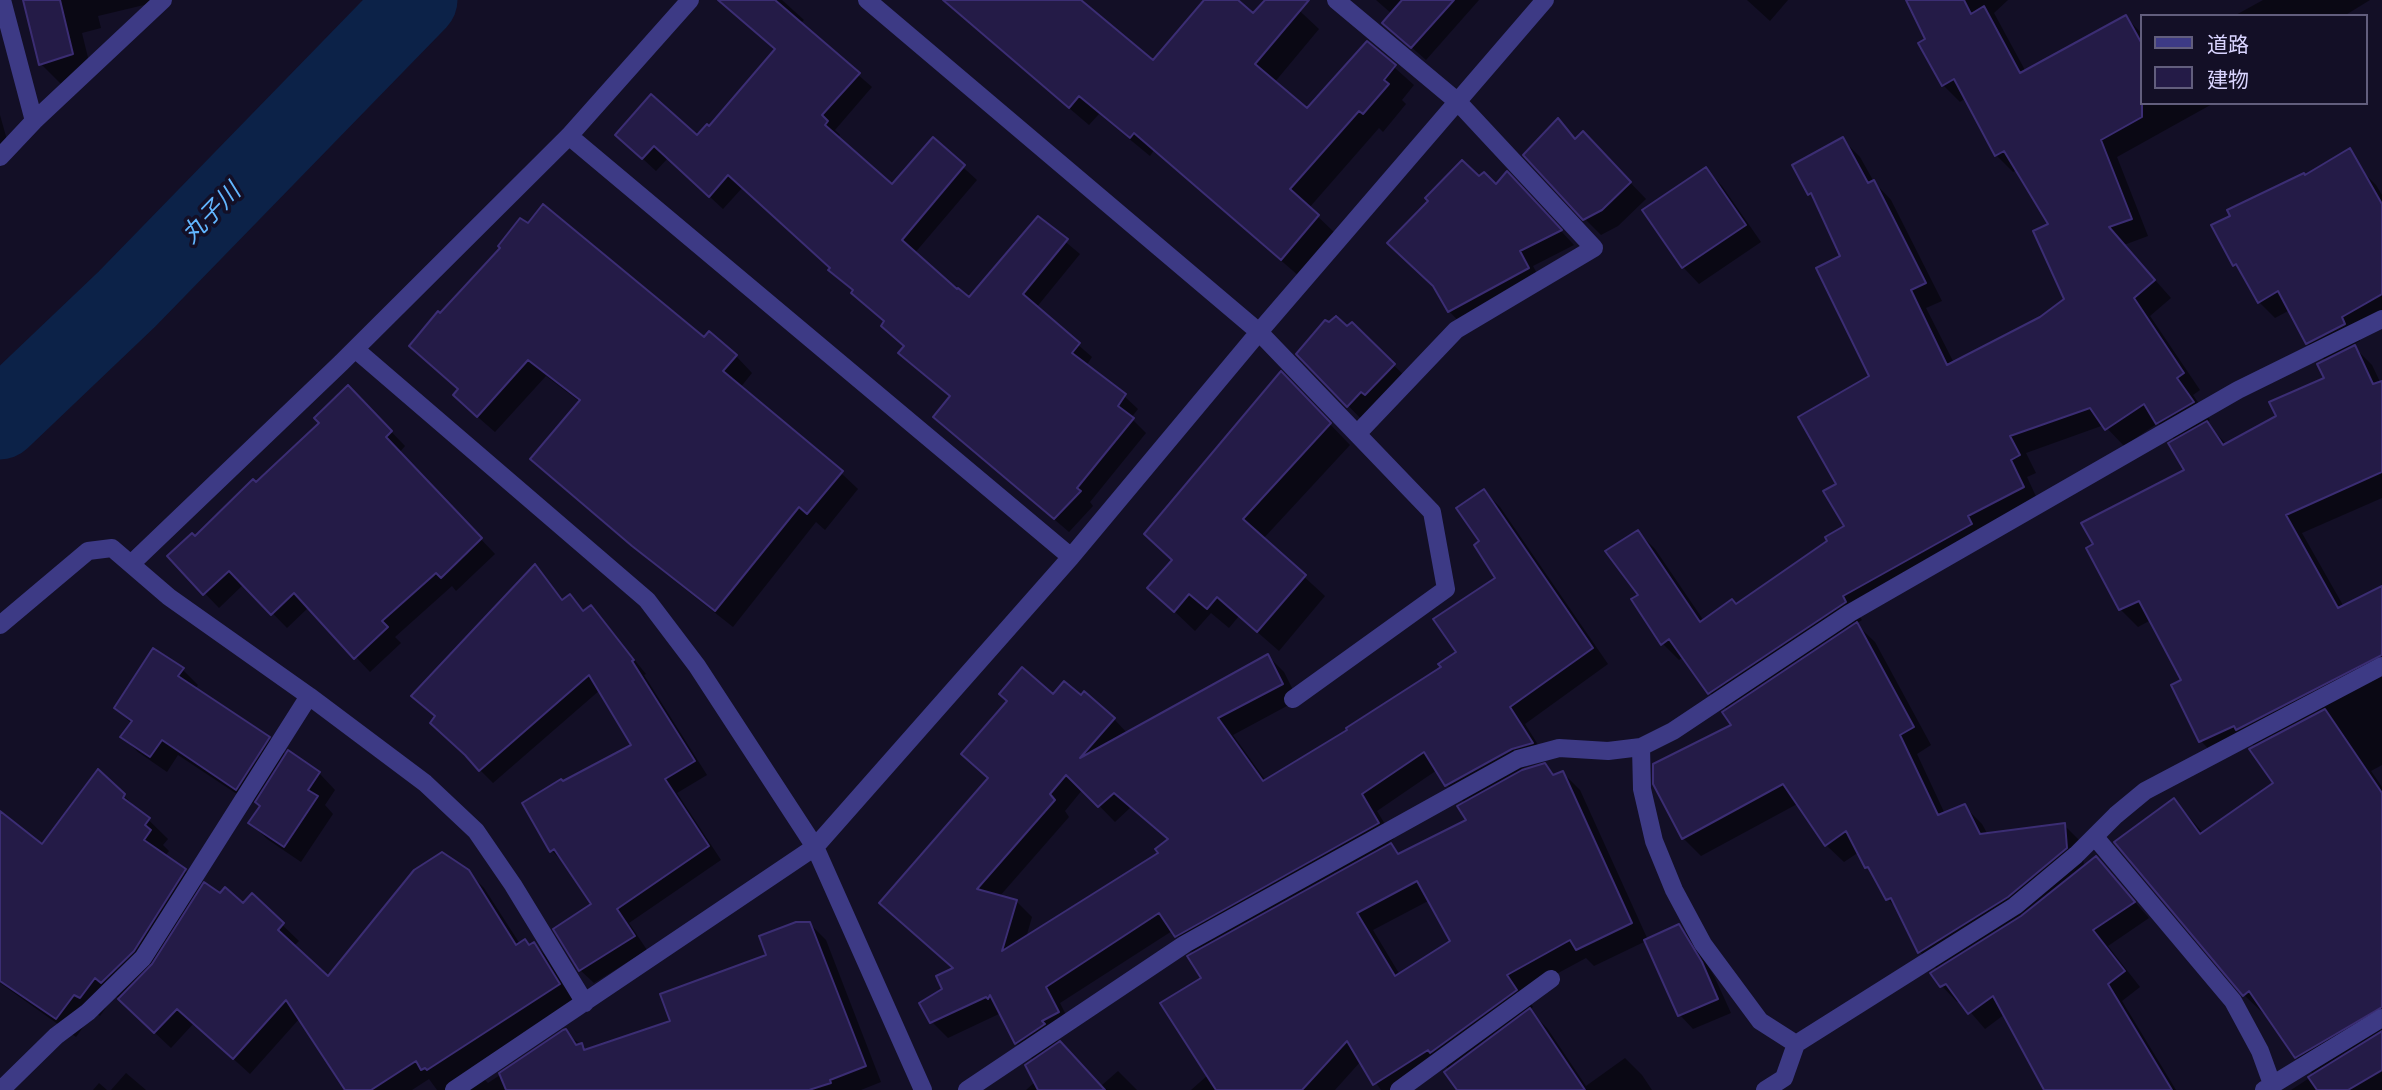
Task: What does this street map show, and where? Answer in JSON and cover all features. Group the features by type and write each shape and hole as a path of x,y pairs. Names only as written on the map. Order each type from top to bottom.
{"street":[{"path":"2,0 34,121"},
{"path":"0,157 34,121 163,0"},
{"path":"131,564 355,349 569,136 691,0"},
{"path":"867,0 1259,332 1433,512 1446,589 1293,699"},
{"path":"1336,0 1458,102 1594,248 1456,330 1357,434"},
{"path":"454,1090 814,847 1071,557 1259,332 1545,0"},
{"path":"569,136 1071,557"},
{"path":"967,1090 1185,944 1518,759 1559,748 1608,751 1641,747 1673,731 1850,613 2238,390 2382,319"},
{"path":"355,349 647,600 697,666 814,847 923,1090"},
{"path":"0,625 88,551 111,548 169,597 309,696 425,783 476,831 513,885 585,1003"},
{"path":"1765,1090 1784,1078 1796,1044 2015,906 2145,791 2382,666"},
{"path":"2,1090 56,1036 88,1012 143,958 309,696"},
{"path":"1641,747 1642,789 1654,842 1703,944 1760,1021 1796,1044"},
{"path":"2095,837 2233,1001 2260,1052 2269,1088 2382,1018"},
{"path":"1399,1090 1551,979"}],"building":[{"path":"23,0 60,0 73,54 39,65"},
{"path":"718,0 775,0 860,73 822,115 828,121 825,125 892,184 933,137 965,165 902,240 957,289 969,297 1038,216 1068,239 1023,294 1080,343 1072,353 1126,394 1118,406 1134,418 1077,488 1081,491 1054,519 933,417 950,396 898,353 904,346 881,326 884,321 851,293 853,290 828,270 830,268 728,175 709,197 654,146 642,159 615,135 651,94 697,135 707,124 709,126 775,49"},
{"path":"943,0 1081,0 1153,60 1204,0 1238,0 1253,13 1265,0 1309,0 1255,64 1307,108 1367,41 1396,65 1384,80 1389,84 1363,114 1359,111 1290,189 1319,215 1281,260 1134,133 1130,138 1079,96 1069,108"},
{"path":"1402,0 1454,0 1411,48 1382,23"},
{"path":"1906,0 1964,0 1971,14 1984,6 2020,73 2126,15 2140,40 2142,117 2101,140 2132,219 2109,227 2155,280 2134,298 2184,373 2177,378 2194,402 2156,424 2144,404 2105,430 2090,408 2010,436 2020,455 2011,460 2024,487 1968,516 1972,524 1843,596 1846,602 1708,694 1669,639 1661,645 1631,599 1638,595 1605,551 1638,530 1700,622 1732,599 1736,604 1827,541 1825,537 1844,526 1823,491 1836,484 1798,417 1869,376 1816,268 1840,256 1811,193 1808,195 1792,165 1843,137 1868,183 1874,180 1926,283 1911,290 1947,365 2040,317 2064,299 2033,231 2048,224 2004,151 1995,156 1954,79 1942,86 1918,43 1925,39"},
{"path":"1558,118 1575,139 1583,131 1631,182 1602,210 1583,220 1523,155"},
{"path":"2350,148 2382,204 2382,294 2342,317 2345,324 2306,344 2278,291 2258,303 2236,264 2233,266 2211,225 2230,216 2227,210 2304,173 2305,175"},
{"path":"1462,160 1479,176 1484,172 1496,184 1507,171 1562,230 1520,251 1529,268 1448,312 1433,286 1387,243 1428,201 1425,198"},
{"path":"1706,167 1746,225 1682,268 1642,210"},
{"path":"543,204 704,337 709,331 737,355 723,371 843,471 807,514 799,507 715,611 632,546 530,459 580,400 528,360 477,417 453,395 458,389 409,346 438,311 440,313 500,248 498,246 520,218 528,223"},
{"path":"1336,316 1347,326 1352,322 1395,364 1365,395 1361,392 1347,407 1296,354 1325,320 1329,322"},
{"path":"2355,345 2373,384 2382,381 2382,472 2286,515 2338,608 2382,586 2382,655 2236,730 2234,726 2199,742 2171,685 2181,680 2139,601 2119,610 2086,548 2093,544 2081,523 2184,470 2168,443 2207,421 2223,445 2276,416 2269,402 2324,378 2317,364"},
{"path":"1281,371 1331,423 1243,519 1306,575 1257,632 1217,597 1207,609 1189,594 1174,612 1147,588 1172,560 1144,534"},
{"path":"348,385 392,431 386,437 482,538 441,578 436,573 382,621 388,627 354,659 294,593 271,615 229,571 203,595 167,556 192,533 195,536 253,479 256,482 319,423 314,418"},
{"path":"1484,489 1593,648 1510,707 1533,743 1512,749 1445,786 1424,752 1362,794 1379,823 1175,937 1159,913 1046,987 1059,1012 1042,1021 1045,1024 1015,1044 990,995 988,999 986,997 930,1023 919,1003 942,989 936,976 953,968 879,903 988,778 961,754 1007,701 999,694 1022,667 1053,694 1064,681 1081,695 1084,691 1115,718 1080,758 1268,654 1283,684 1218,718 1263,781 1347,730 1346,728 1441,667 1438,664 1456,652 1433,619 1495,578 1474,545 1479,541 1456,508","holes":["1066,775 1098,807 1114,793 1168,839 1155,849 1158,853 1002,951 1017,900 977,889 1055,800 1050,794"]},
{"path":"535,564 562,600 570,594 583,611 591,605 634,660 632,661 695,761 665,779 709,846 617,909 635,936 579,971 553,929 591,904 554,849 550,852 522,803 561,779 563,781 631,745 589,675 479,771 430,723 435,716 411,696"},
{"path":"1857,622 1914,727 1900,735 1938,815 1965,804 1980,834 2065,823 2067,848 2008,897 1918,953 1891,898 1886,900 1868,867 1865,868 1846,831 1825,846 1783,784 1682,839 1653,784 1653,764 1731,725 1722,712"},
{"path":"153,648 184,668 178,676 270,737 236,790 162,740 150,757 120,737 132,721 114,708"},
{"path":"2325,709 2382,793 2382,1007 2295,1058 2249,991 2243,996 2114,842 2174,798 2200,834 2273,783 2249,749"},
{"path":"288,750 320,772 308,790 318,796 284,847 248,823 260,806 255,802"},
{"path":"1545,763 1553,775 1563,771 1632,923 1576,950 1570,940 1507,975 1517,990 1430,1053 1428,1050 1373,1085 1347,1041 1302,1090 1216,1090 1160,1003 1201,978 1187,956 1391,843 1398,854 1466,820 1457,806 1522,770","holes":["1417,881 1450,941 1395,976 1357,913"]},
{"path":"98,769 125,794 123,798 150,818 145,825 151,830 144,840 186,869 134,951 101,983 95,978 80,998 74,995 56,1019 0,981 0,811 42,844"},
{"path":"442,852 469,870 516,945 525,939 529,945 534,942 560,984 427,1070 421,1070 416,1061 371,1090 345,1090 286,1000 233,1059 177,1009 154,1033 118,999 152,964 204,882 220,893 225,887 243,903 252,893 284,923 278,930 328,976 414,870"},
{"path":"2096,856 2135,902 2093,930 2125,971 2108,984 2172,1090 2044,1090 1993,996 1968,1014 1946,984 1940,987 1930,973 2021,916"},
{"path":"796,922 810,922 866,1066 809,1090 506,1090 499,1073 563,1030 566,1029 576,1045 582,1043 584,1050 670,1021 660,994 766,955 759,936"},
{"path":"1679,924 1702,962 1718,999 1678,1016 1644,940"},
{"path":"1530,1008 1585,1090 1457,1090 1444,1072"},
{"path":"2382,1031 2382,1070 2348,1090 2317,1090 2308,1077"},
{"path":"1060,1041 1105,1090 1038,1090 1025,1065"}],"waterway":[{"name":"丸子川","path":"0,420 127,299 418,0"}]}
